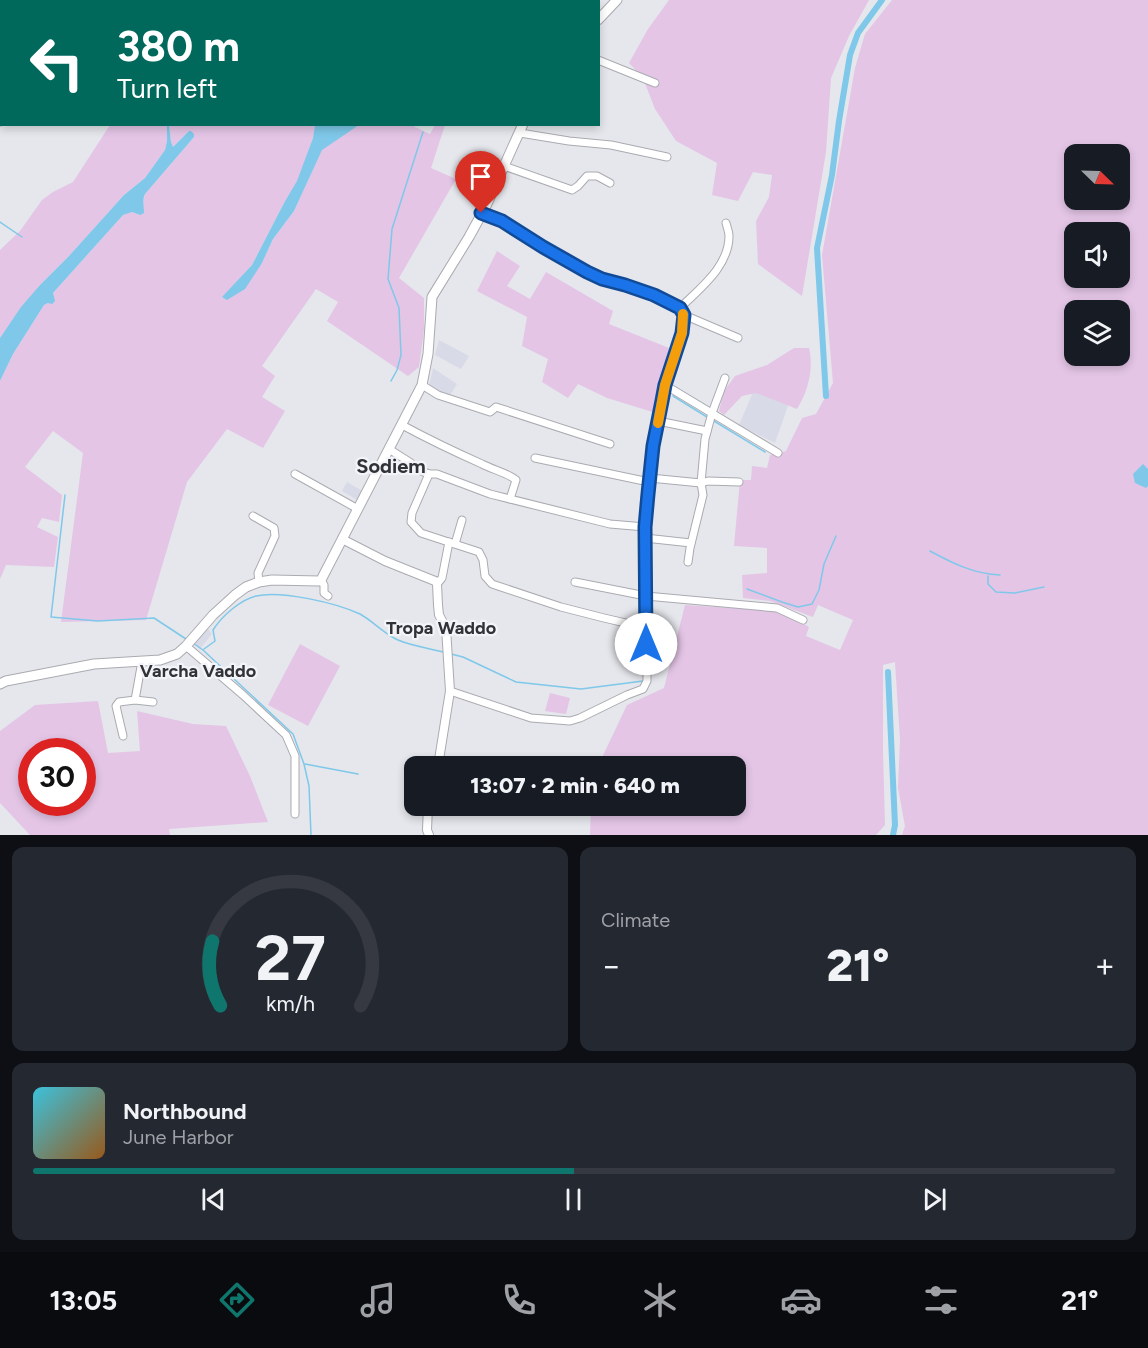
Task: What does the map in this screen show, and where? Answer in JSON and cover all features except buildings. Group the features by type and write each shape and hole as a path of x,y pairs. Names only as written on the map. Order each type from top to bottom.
{"main road":[{"path":"600,18 617,0"},
{"path":"0,684 94,664 160,660 177,654 213,615 246,587 278,579 321,580 422,385 428,354 432,297 469,237 522,129"}],"street":[{"path":"600,61 655,82"},
{"path":"522,129 569,141 611,145 667,157"},
{"path":"504,166 572,190 587,176 597,176 610,183"},
{"path":"481,213 502,221 543,247 602,279 654,295 682,312 738,338"},
{"path":"450,691 531,718 570,721 643,689 646,681 647,628 645,527 653,446 665,385 682,333 682,312 719,268 728,248 729,236 726,223"},
{"path":"688,562 703,495 701,483 705,439 725,378"},
{"path":"422,385 438,395 490,412 496,407 610,444"},
{"path":"665,385 778,453"},
{"path":"658,422 707,431"},
{"path":"402,425 443,447 500,473 512,476 516,480 510,498"},
{"path":"389,449 414,468 429,474 437,474 471,489 610,524 645,527"},
{"path":"535,458 650,480 701,483 708,481 739,482"},
{"path":"295,474 358,509"},
{"path":"429,474 412,513 411,522 421,534 479,552 483,560 485,576 492,584 561,607 647,628"},
{"path":"253,516 274,528 275,536 258,573 259,582"},
{"path":"440,756 450,691 446,628 440,615 437,584 442,578 452,543 462,520"},
{"path":"645,538 691,543"},
{"path":"342,539 437,584"},
{"path":"321,580 324,593 328,596"},
{"path":"575,582 646,596 777,608 803,620"},
{"path":"189,643 286,735 295,756 295,814"},
{"path":"135,700 142,661"},
{"path":"123,736 116,706 119,702 135,700 153,702"},
{"path":"428,816 429,835"}],"shaded area":[{"path":"669,0 869,0 849,36 831,78 826,152 802,296 758,264 756,221 769,197 772,175 753,172 738,201 712,195 717,163 676,141 655,109 643,78 629,63 648,29"},
{"path":"892,0 1148,0 1148,835 902,835 905,826 898,788 900,740 895,662 883,665 885,825 876,835 590,835 591,816 746,816 746,756 603,756 627,705 664,688 685,605 781,611 809,627 806,636 840,650 853,620 818,605 813,617 770,601 743,598 742,575 767,573 767,548 734,546 740,480 751,480 752,466 767,468 770,455 786,451 802,418 816,414 833,383 822,255 855,68 865,34"},
{"path":"109,126 167,126 165,150 145,178 124,195 40,285 0,338 0,250 20,231 42,200 73,182"},
{"path":"169,126 315,126 298,181 252,265 223,297 262,263 273,239 294,211 322,149 357,126 413,126 430,134 434,126 445,126 431,168 456,179 399,278 424,298 424,330 419,367 408,376 327,321 338,302 316,289 262,366 275,376 262,397 285,411 263,448 227,429 187,482 146,620 61,622 83,453 53,431 25,467 62,495 59,522 42,518 37,527 58,537 54,567 6,565 0,579 0,381 13,354 44,305 53,297 53,293 123,215 132,212 140,215 145,194 194,137 189,131 173,147"},
{"path":"497,251 520,266 507,286 530,299 546,272 613,311 609,324 669,348 656,413 607,398 578,384 568,398 542,382 548,359 522,346 527,317 477,291"},
{"path":"439,340 469,356 461,369 435,355"},
{"path":"794,348 809,348 811,364 807,387 797,409 756,393 742,396 724,415 719,411 724,391 735,376 767,365"},
{"path":"433,368 457,384 449,397 429,386"},
{"path":"756,385 790,400 775,443 739,425"},
{"path":"347,482 364,492 359,501 342,491"},
{"path":"206,626 212,634 200,649 191,642"},
{"path":"300,644 340,666 308,726 268,705"},
{"path":"550,693 570,698 566,714 545,711"},
{"path":"98,701 108,753 140,751 137,711 193,724 226,726 250,776 268,822 169,829 170,835 30,835 0,803 0,731 35,705"}],"water":[{"path":"167,126 169,126 173,147 189,131 194,134 194,137 145,194 144,213 140,215 132,212 123,215 53,293 55,301 44,305 13,354 0,381 0,338 21,307 124,195 145,178 165,150"},
{"path":"315,126 358,126 322,150 294,211 273,239 262,263 245,289 227,300 222,297 252,265 297,181 313,138"},
{"path":"1143,464 1148,469 1146,488 1135,483 1133,474"}],"waterway":[{"path":"826,396 817,248 832,175 850,55 858,33 882,0"},
{"path":"391,381 401,355 399,308 388,279 392,229 423,132"},
{"path":"0,222 22,237"},
{"path":"673,396 707,417"},
{"path":"714,421 765,452"},
{"path":"65,495 51,617 98,621 154,618 186,639"},
{"path":"747,589 798,607 812,604 819,590 824,564 836,536"},
{"path":"930,551 972,570 1000,575"},
{"path":"988,576 988,584 996,592 1015,593 1044,587"},
{"path":"204,649 215,641 213,630 226,614 238,605 256,596 279,595 323,602 350,610 365,617 398,640 443,652"},
{"path":"193,643 293,734 309,786 311,835"},
{"path":"451,654 463,657 516,682 581,689 643,681"},
{"path":"888,672 895,825 893,835"},
{"path":"305,764 358,774"}],"slow traffic":[{"path":"658,423 665,385 682,333 683,314"}],"district":[{"name":"Sodiem","path":"391,466"},
{"name":"Tropa Waddo","path":"441,628"},
{"name":"Varcha Vaddo","path":"198,671"}],"route":[{"path":"481,213 502,221 587,272 654,295 680,308 684,315 682,333 665,385 653,446 645,527 646,644"}]}
